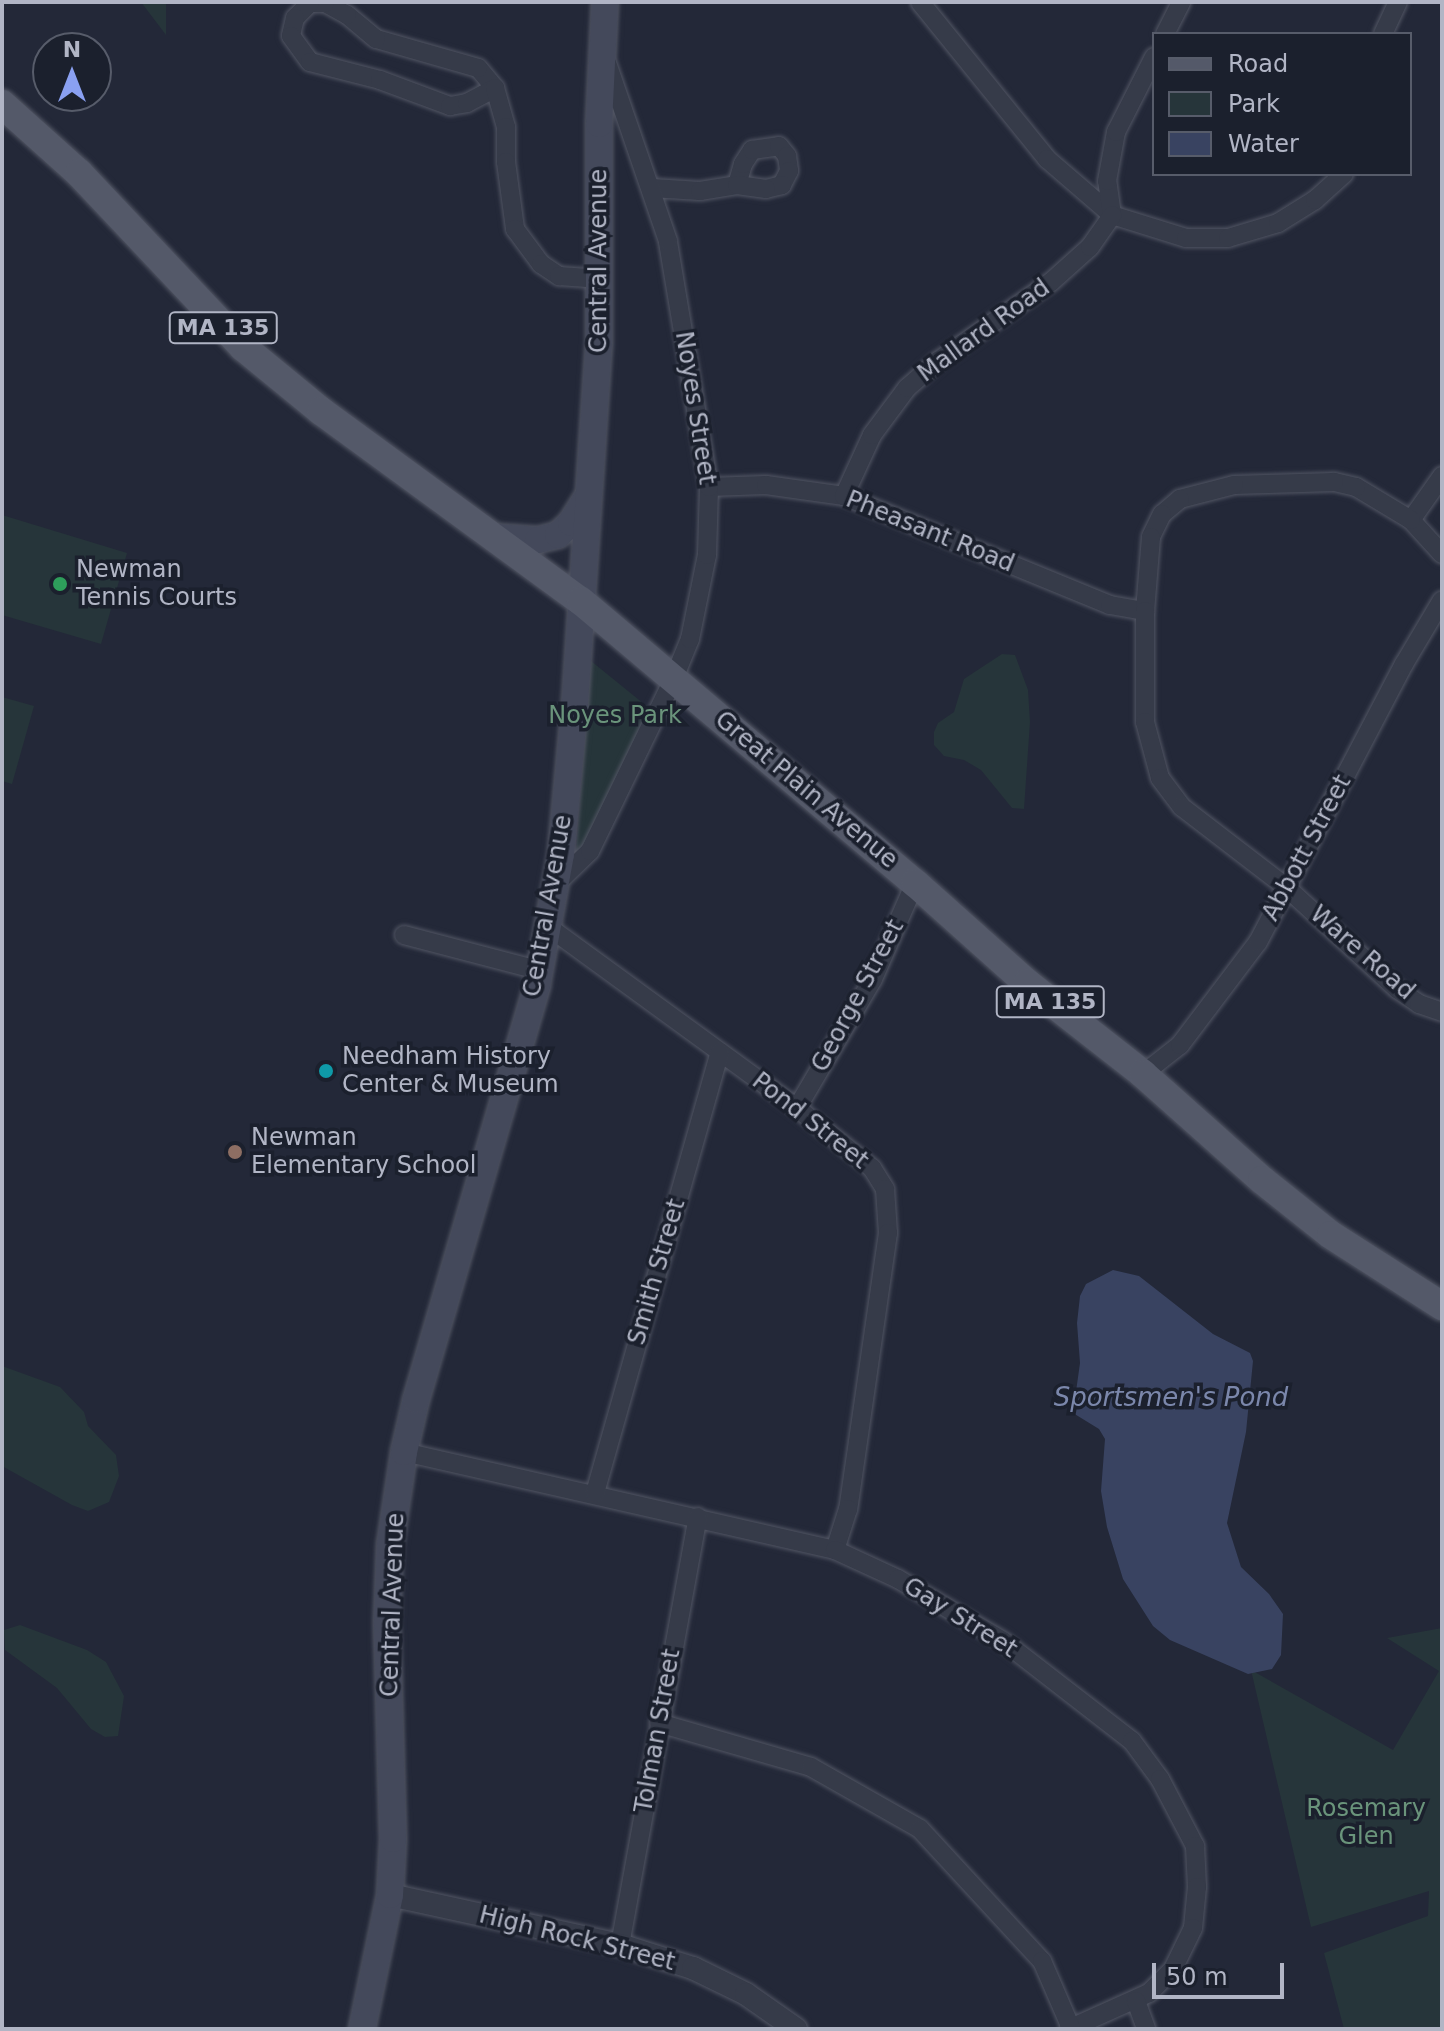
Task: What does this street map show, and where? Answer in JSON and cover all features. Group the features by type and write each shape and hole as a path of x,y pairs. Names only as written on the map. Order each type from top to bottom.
{"main road":[{"name":"Central Avenue","path":"362,2029 390,1895 393,1839 387,1622 390,1545 404,1452 416,1400 541,971 556,884 590,493 602,279 602,50 605,2"},
{"name":"Great Plain Avenue","path":"2,104 79,173 243,347 321,411 581,601 915,883 1027,983 1143,1074 1240,1163 1319,1226 1442,1306"},
{"path":"495,537 538,540 558,535 573,521 590,493"}],"street":[{"path":"920,2 1047,159 1112,215 1186,238 1228,238 1278,223 1315,200 1342,176"},
{"path":"1166,32 1181,2"},
{"path":"1384,32 1398,2"},
{"path":"495,88 467,103 450,106 380,80 310,62 291,36 295,18 310,3 325,3 347,15 376,39 478,68 495,88 506,127 506,162 515,229 541,264 559,276 602,279"},
{"name":"Noyes Street","path":"556,884 590,851 674,678 690,639 707,555 709,487 696,426 668,241 602,50"},
{"path":"1112,215 1107,181 1116,132 1152,61"},
{"path":"652,188 700,191 737,185"},
{"name":"Mallard Road","path":"844,496 872,435 907,388 938,361 1051,282 1090,247 1112,215"},
{"path":"1411,520 1442,476"},
{"name":"Ware Road","path":"1442,554 1411,520 1369,493 1334,482 1234,485 1180,499 1162,514 1151,537 1145,611 1145,722 1160,778 1182,807 1286,887 1397,989 1419,1004 1442,1012"},
{"name":"Pheasant Road","path":"709,487 766,485 844,496 1110,605 1145,611"},
{"name":"Abbott Street","path":"1143,1074 1180,1045 1219,998 1258,942 1404,664 1442,600"},
{"name":"George Street","path":"797,1108 873,979 915,883"},
{"name":"Pond Street","path":"550,928 797,1108 872,1168 885,1189 888,1233 848,1509 835,1550"},
{"path":"404,935 541,971"},
{"name":"Smith Street","path":"595,1493 720,1052"},
{"name":"Gay Street","path":"404,1452 835,1550 898,1579 1003,1641 1132,1741 1160,1779 1195,1846 1197,1887 1194,1921 1173,1969 1136,2001 1070,2028"},
{"name":"Tolman Street","path":"620,1945 698,1517"},
{"path":"659,1723 811,1767 920,1829 1042,1961 1070,2028"},
{"name":"High Rock Street","path":"390,1895 620,1945 693,1968 746,1994 796,2029"},
{"path":"1136,2001 1146,2029"}],"green space":[{"path":"141,2 166,2 166,35"},
{"name":"Newman Tennis Courts","path":"2,515 127,553 101,644 2,615"},
{"path":"1002,654 1015,655 1028,690 1030,722 1024,809 1012,808 981,770 964,760 944,756 934,745 938,723 954,712 964,679"},
{"name":"Noyes Park","path":"591,661 649,708 584,846 576,853"},
{"path":"2,697 34,706 12,784 2,781"},
{"path":"2,1366 60,1387 84,1412 88,1426 116,1455 119,1476 109,1502 88,1511 2,1466"},
{"path":"20,1625 87,1650 106,1662 124,1696 118,1736 105,1737 91,1729 57,1688 5,1650 4,1630"},
{"name":"Rosemary Glen","path":"1442,1628 1442,2029 1344,2029 1324,1953 1428,1916 1429,1891 1311,1927 1251,1670 1393,1750 1439,1671 1387,1638"}],"water":[{"name":"Sportsmen's Pond","path":"1113,1270 1139,1276 1213,1334 1250,1353 1253,1361 1246,1432 1227,1523 1241,1567 1269,1594 1283,1614 1281,1655 1272,1669 1248,1674 1170,1640 1153,1626 1123,1579 1107,1527 1101,1491 1105,1439 1099,1429 1073,1413 1080,1363 1077,1323 1080,1296 1086,1284"}],"place":[{"name":"Newman Tennis Courts","path":"60,584"},
{"name":"Needham History Center & Museum","path":"326,1071"},
{"name":"Newman Elementary School","path":"235,1152"}]}
